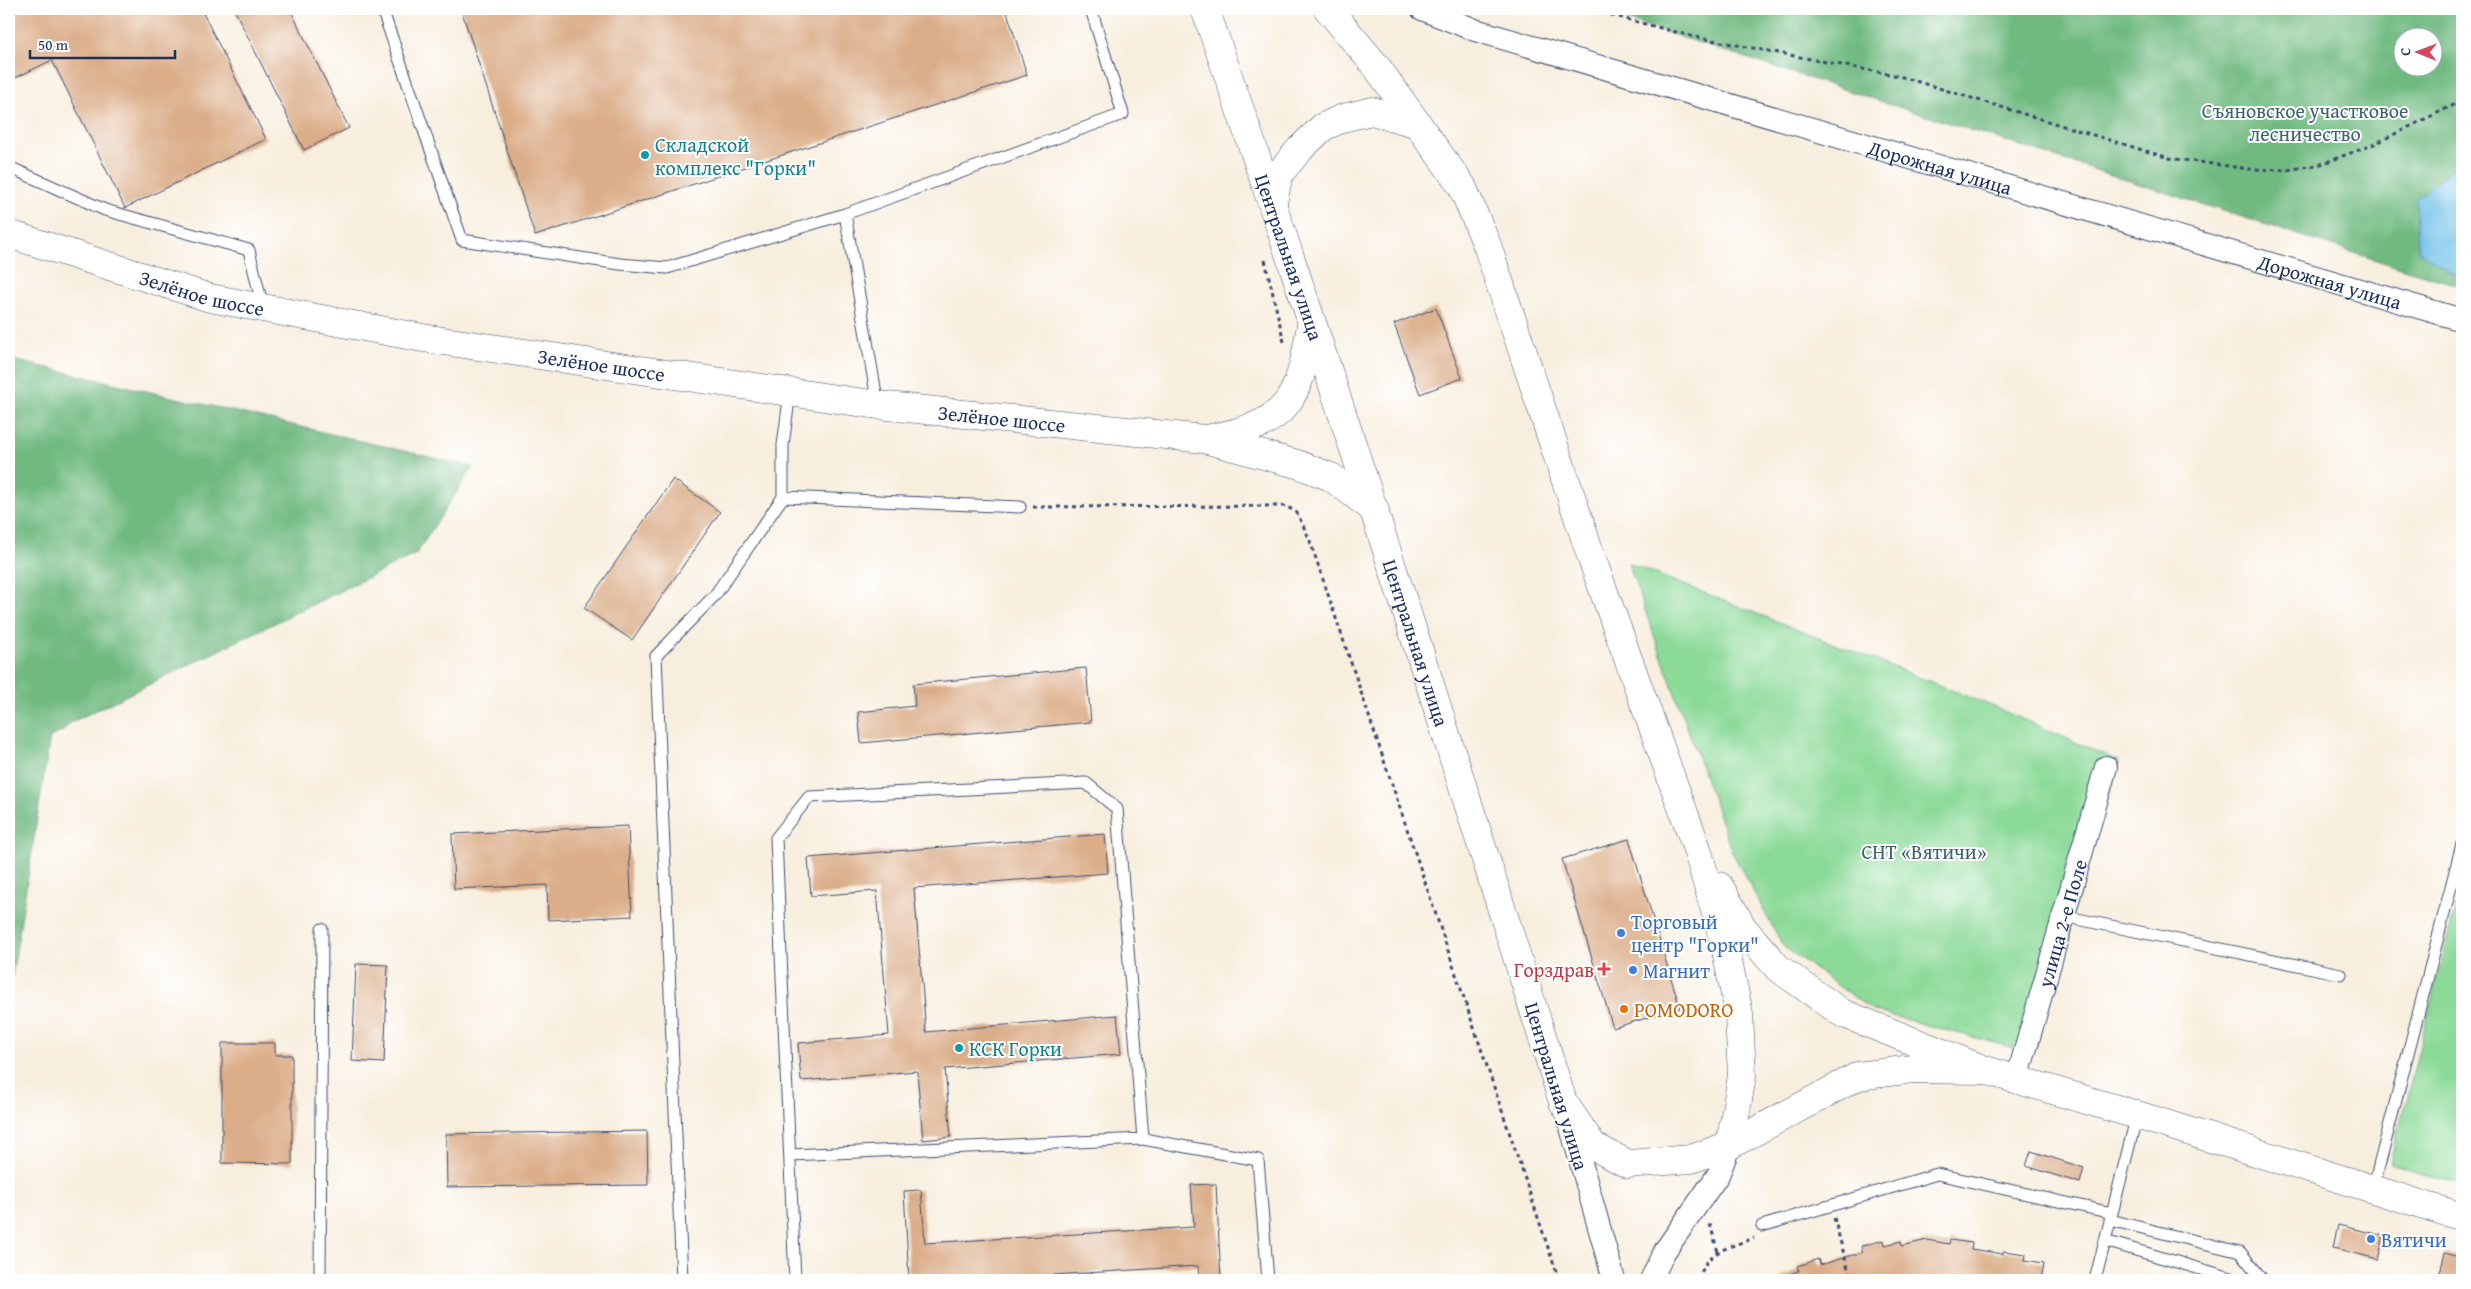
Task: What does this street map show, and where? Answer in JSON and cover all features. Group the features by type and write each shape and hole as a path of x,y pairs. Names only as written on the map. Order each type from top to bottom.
{"main road":[{"name":"Центральная улица","path":"1205,9 1273,202 1375,510 1563,1102"},
{"path":"1328,9 1376,66 1462,186 1487,244 1592,559 1697,849 1724,941 1739,1014 1742,1076 1730,1145"},
{"path":"1273,202 1279,174 1300,149 1323,127 1343,118 1372,111 1418,124"},
{"name":"Зелёное шоссе","path":"9,234 210,298 423,338 878,405 1204,440"},
{"path":"1204,440 1240,433 1264,424 1282,410 1295,391 1305,364 1312,321"},
{"path":"1204,440 1297,464 1331,477 1375,510"},
{"path":"1697,849 1743,928 1778,968 1842,1013 1985,1070 2137,1115 2462,1217"},
{"path":"1563,1102 1593,1146 1628,1164 1691,1159 1730,1145 1858,1076 1912,1069 1985,1070"}],"street":[{"name":"Дорожная улица","path":"1422,9 1475,30 2462,320"},
{"name":"улица 2-е Поле","path":"2017,1079 2106,767"},
{"name":"Центральная улица","path":"1563,1102 1614,1280"},
{"path":"1651,1280 1664,1252 1718,1175 1730,1145"}],"lane":[{"path":"382,9 462,240 620,264 667,268 845,214 1123,114 1091,9"},
{"path":"9,167 105,210 250,250 263,308"},
{"path":"845,214 878,405"},
{"path":"682,1280 656,656 715,595 783,497 783,444 790,392"},
{"path":"783,497 1020,507"},
{"path":"795,1280 776,838 809,797 1086,783 1116,809 1143,1139"},
{"path":"2373,1189 2462,844"},
{"path":"2063,916 2341,974"},
{"path":"320,1280 322,929"},
{"path":"2095,1280 2137,1115"},
{"path":"790,1154 1143,1139 1258,1160 1268,1280"},
{"path":"1762,1226 1938,1174 2111,1217 2240,1252 2263,1280"},
{"path":"2105,1241 2238,1280"}],"path":[{"path":"1588,9 1696,37 1899,76 2170,158 2249,169 2287,170 2320,164 2372,145 2462,101"},
{"path":"1265,258 1286,350"},
{"path":"1020,507 1286,506 1297,513 1310,538 1559,1280"},
{"path":"1831,1206 1851,1280"},
{"path":"1700,1280 1700,1274 1712,1254 1763,1235 1762,1226"}],"green space":[{"name":"Съяновское участковое лесничество","path":"1593,9 2462,9 2462,286 2426,276"},
{"path":"9,359 473,467 416,554 70,723 62,732 50,737 9,996"},
{"name":"СНТ «Вятичи»","path":"1628,563 1992,706 2119,761 2029,1052 1873,1011 1783,946 1732,852"},
{"path":"2462,881 2462,1185 2390,1163"}],"water":[{"path":"2462,161 2462,277 2418,250 2416,199"}],"building":[{"path":"9,9 201,9 266,139 125,208 52,60 9,81"},
{"path":"234,9 290,9 349,128 304,150"},
{"name":"Складской комплекс \"Горки\"","path":"461,9 1006,9 1027,75 535,236"},
{"path":"1436,308 1462,378 1420,394 1394,324"},
{"path":"673,479 720,512 632,640 584,608"},
{"path":"1086,668 1091,722 861,743 858,712 915,706 913,684"},
{"path":"628,826 632,916 548,920 547,885 454,889 452,834"},
{"path":"1105,834 1108,873 914,888 926,1032 1117,1015 1121,1054 945,1069 951,1137 923,1140 917,1071 801,1081 798,1043 889,1035 877,891 811,896 808,858"},
{"name":"Торговый центр \"Горки\"","path":"1629,839 1680,1008 1613,1028 1562,859"},
{"path":"356,964 388,965 384,1063 352,1061"},
{"path":"222,1043 275,1043 275,1055 292,1055 292,1164 222,1163"},
{"path":"647,1131 648,1185 447,1187 446,1134"},
{"path":"2031,1151 2084,1168 2080,1183 2026,1166"},
{"path":"1216,1184 1221,1280 1199,1280 1198,1266 1054,1275 1054,1280 909,1280 904,1191 921,1190 925,1243 1194,1227 1191,1185"},
{"path":"2338,1225 2384,1236 2378,1259 2333,1248"},
{"path":"1884,1240 1885,1245 1901,1241 1902,1246 1927,1240 1949,1244 1950,1240 1972,1243 1971,1249 2003,1254 2003,1251 2026,1254 2025,1260 2044,1263 2041,1280 1782,1280 1781,1276 1799,1271 1798,1266 1818,1259 1820,1265 1863,1252 1861,1246"},
{"path":"2445,1253 2462,1258 2462,1280 2438,1280"}],"place":[{"name":"Складской комплекс \"Горки\"","path":"645,155"},
{"name":"Торговый центр \"Горки\"","path":"1621,933"},
{"name":"Горздрав","path":"1604,969"},
{"name":"Магнит","path":"1633,970"},
{"name":"POMODORO","path":"1624,1009"},
{"name":"КСК Горки","path":"959,1048"},
{"name":"Вятичи","path":"2371,1239"}]}
